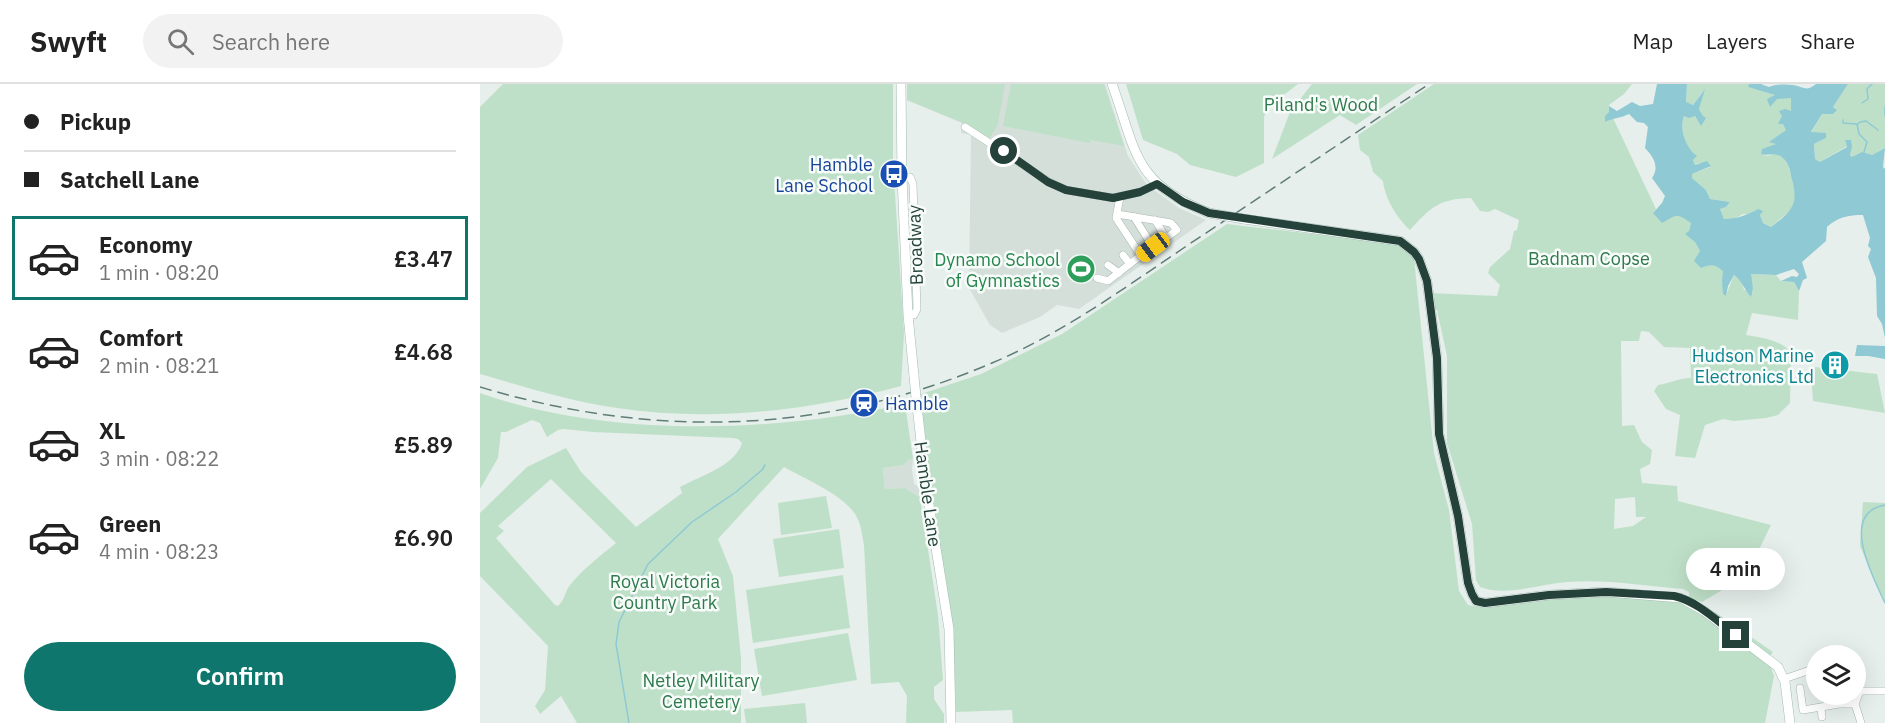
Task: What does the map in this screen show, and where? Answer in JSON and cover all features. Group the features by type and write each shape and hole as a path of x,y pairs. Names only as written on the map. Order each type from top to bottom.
{"street":[{"name":"Hamble Lane","path":"901,84 902,177 908,315 926,486 949,629 951,723"},
{"path":"1112,84 1134,152 1151,180 1183,202 1209,213 1400,241 1419,259 1427,281 1437,358 1439,434 1458,516 1468,583 1476,601 1485,603 1549,595 1606,592 1677,597 1704,611 1778,667 1784,679 1790,723"},
{"path":"964,127 1048,182 1066,190 1120,197 1140,192 1157,184"},
{"path":"1120,197 1116,218 1140,256"},
{"path":"1097,278 1108,281 1177,230 1171,223 1117,214"},
{"path":"1134,217 1153,247"},
{"path":"1155,220 1166,238"},
{"path":"1123,255 1130,264"},
{"path":"1108,265 1119,273"},
{"path":"1784,679 1806,671"},
{"path":"1800,688 1803,710 1834,705"},
{"path":"1866,691 1885,691"},
{"path":"1855,705 1861,723"},
{"path":"1821,708 1822,717"}],"shaded area":[{"path":"907,84 1105,84 1128,156 1147,185 1179,208 1206,220 1079,309 1057,305 1040,317 1002,333 990,325 969,288 971,135 961,133 962,123 907,100"},
{"path":"913,459 914,484 919,487 920,497 905,488 885,489 883,468 904,465 908,460"}],"green space":[{"path":"503,84 893,84 893,162 904,333 901,386 795,408 760,412 688,414 617,408 582,402 480,374 480,107"},
{"path":"907,84 1005,84 998,124 990,138 963,123 907,100"},
{"path":"1011,84 1104,84 1124,146 1091,140 1090,143 1003,126"},
{"path":"1126,84 1298,84 1285,94 1271,98 1264,117 1264,163 1236,177 1190,165 1177,154 1143,140"},
{"name":"Piland's Wood","path":"1312,84 1417,84 1356,125 1340,115 1272,159 1290,112"},
{"name":"Badnam Copse","path":"1434,84 1632,84 1624,94 1609,105 1606,122 1613,118 1656,209 1653,213 1680,215 1691,223 1689,231 1700,251 1697,258 1724,271 1722,280 1726,295 1734,275 1742,282 1744,290 1753,288 1750,274 1776,275 1781,281 1794,282 1799,291 1798,320 1752,313 1746,335 1776,342 1791,352 1790,403 1778,415 1734,421 1723,419 1705,425 1695,458 1675,456 1680,415 1666,409 1654,391 1658,385 1691,378 1690,348 1664,347 1649,332 1641,331 1639,341 1621,341 1622,426 1634,425 1642,442 1652,450 1650,464 1640,469 1642,483 1677,486 1678,501 1771,525 1746,576 1702,602 1689,598 1689,592 1683,589 1611,582 1567,582 1501,591 1480,587 1476,580 1472,524 1447,443 1447,356 1437,310 1429,308 1429,293 1497,296 1500,285 1488,273 1490,267 1510,249 1519,220 1495,209 1488,212 1480,211 1471,198 1460,199 1443,202 1436,206 1410,230 1392,208 1383,181 1373,172 1369,157 1360,150 1358,135","holes":["1635,497 1636,517 1646,517 1633,526 1614,529 1615,499"]},
{"path":"1687,84 1749,84 1748,87 1777,95 1777,99 1791,97 1791,112 1782,115 1786,130 1779,136 1778,143 1761,153 1767,156 1776,154 1783,158 1788,165 1797,197 1791,210 1771,227 1763,223 1760,215 1743,214 1734,219 1724,219 1720,209 1726,207 1730,202 1710,199 1706,190 1692,178 1692,174 1710,167 1699,163 1695,165 1694,154 1684,136 1682,125 1684,116 1695,116 1701,125 1703,116 1699,109 1703,91 1693,105 1686,103"},
{"path":"1848,84 1885,84 1885,148 1872,155 1852,157 1850,155 1852,147 1845,141 1847,146 1820,162 1815,159 1814,144 1826,138 1826,133 1811,133 1822,114 1832,114 1836,109 1833,107"},
{"path":"1227,224 1399,244 1414,258 1434,453 1449,510 1459,591 1468,605 1479,607 1547,597 1608,594 1678,600 1704,611 1715,612 1773,652 1768,659 1774,676 1765,723 1013,723 1012,710 956,712 952,640 931,489 921,394 981,374 1062,334"},
{"path":"1815,367 1877,374 1885,413 1813,401 1811,374"},
{"path":"480,393 530,408 582,418 636,424 691,426 801,421 905,404 913,459 908,460 904,465 883,468 885,489 905,488 920,497 938,615 943,680 934,687 934,699 944,714 944,723 906,723 907,696 899,682 871,684 864,545 859,521 841,500 784,467 718,539 733,576 741,658 741,723 577,723 561,696 540,714 535,706 545,690 548,646 480,576 480,513 527,467 566,448 581,472 636,527 682,493 680,487 725,464 738,451 742,443 732,438 564,429 547,437 540,423 532,420 506,432 501,432 498,458 480,489","holes":["551,479 616,543 575,579 558,606 496,538 504,531 498,526"]},
{"path":"826,496 832,528 781,535 778,503"},
{"path":"1863,502 1885,503 1885,603 1860,546"},
{"path":"839,529 844,568 779,577 773,539"},
{"path":"843,575 850,628 753,643 746,590"},
{"path":"848,633 857,680 762,696 754,649"},
{"path":"805,703 807,723 746,723 744,709"}],"water":[{"path":"1657,84 1687,84 1686,102 1693,105 1705,89 1699,109 1706,118 1701,126 1695,116 1689,118 1684,116 1682,127 1684,138 1697,156 1693,160 1695,165 1707,161 1711,166 1692,174 1692,178 1706,190 1710,199 1730,202 1726,207 1720,209 1724,219 1742,216 1758,209 1763,211 1760,215 1763,223 1771,227 1790,211 1794,200 1793,185 1785,160 1778,155 1761,154 1762,149 1776,144 1769,142 1786,130 1783,124 1778,124 1782,116 1779,111 1785,109 1791,111 1791,98 1777,99 1770,107 1767,99 1775,95 1748,87 1749,84 1769,87 1790,85 1807,88 1816,84 1848,84 1833,107 1837,110 1833,114 1822,114 1811,132 1826,133 1826,138 1814,144 1815,159 1820,162 1847,147 1845,140 1851,140 1850,155 1852,157 1862,152 1872,155 1885,148 1883,167 1885,169 1885,338 1882,324 1877,316 1876,278 1868,257 1871,249 1868,246 1870,238 1863,215 1844,217 1827,227 1826,241 1802,262 1807,278 1803,280 1799,291 1794,282 1781,281 1792,276 1797,277 1799,274 1794,269 1776,275 1751,274 1753,288 1751,297 1734,275 1726,296 1723,294 1723,271 1712,265 1701,268 1694,261 1700,251 1695,242 1685,234 1689,231 1691,223 1676,216 1662,223 1653,213 1665,196 1652,178 1655,162 1645,148 1648,127 1644,123 1637,122 1629,114 1605,122 1609,106 1617,111 1632,102 1640,106 1653,104"},
{"path":"1857,345 1885,346 1885,359 1855,356"}],"waterway":[{"path":"1862,103 1868,99 1867,89 1872,84"},
{"path":"1885,107 1885,115"},
{"path":"1843,120 1843,123 1857,124 1859,134 1867,142 1864,152"},
{"path":"1857,125 1866,121 1878,130"},
{"path":"629,723 616,644 619,622 648,564 692,522 736,492 765,465"},
{"path":"1885,505 1871,511 1864,520 1861,533 1868,564 1885,603"}],"railway":[{"path":"480,387 545,404 610,415 674,421 738,422 802,416 866,404 929,387 992,363 1067,325 1429,84"}],"place":[{"name":"Hamble Lane School","path":"894,174"},
{"name":"Dynamo School of Gymnastics","path":"1081,269"},
{"name":"Hudson Marine Electronics Ltd","path":"1835,365"},
{"name":"Hamble","path":"864,403"}],"route":[{"path":"1004,151 1048,182 1066,190 1113,198 1140,192 1157,184 1183,202 1209,213 1400,241 1419,259 1427,281 1437,358 1439,434 1458,516 1468,583 1476,601 1485,603 1549,595 1606,592 1674,596 1702,609 1736,635"}],"park label":[{"name":"Royal Victoria Country Park","path":"665,591"},
{"name":"Netley Military Cemetery","path":"701,690"}]}
